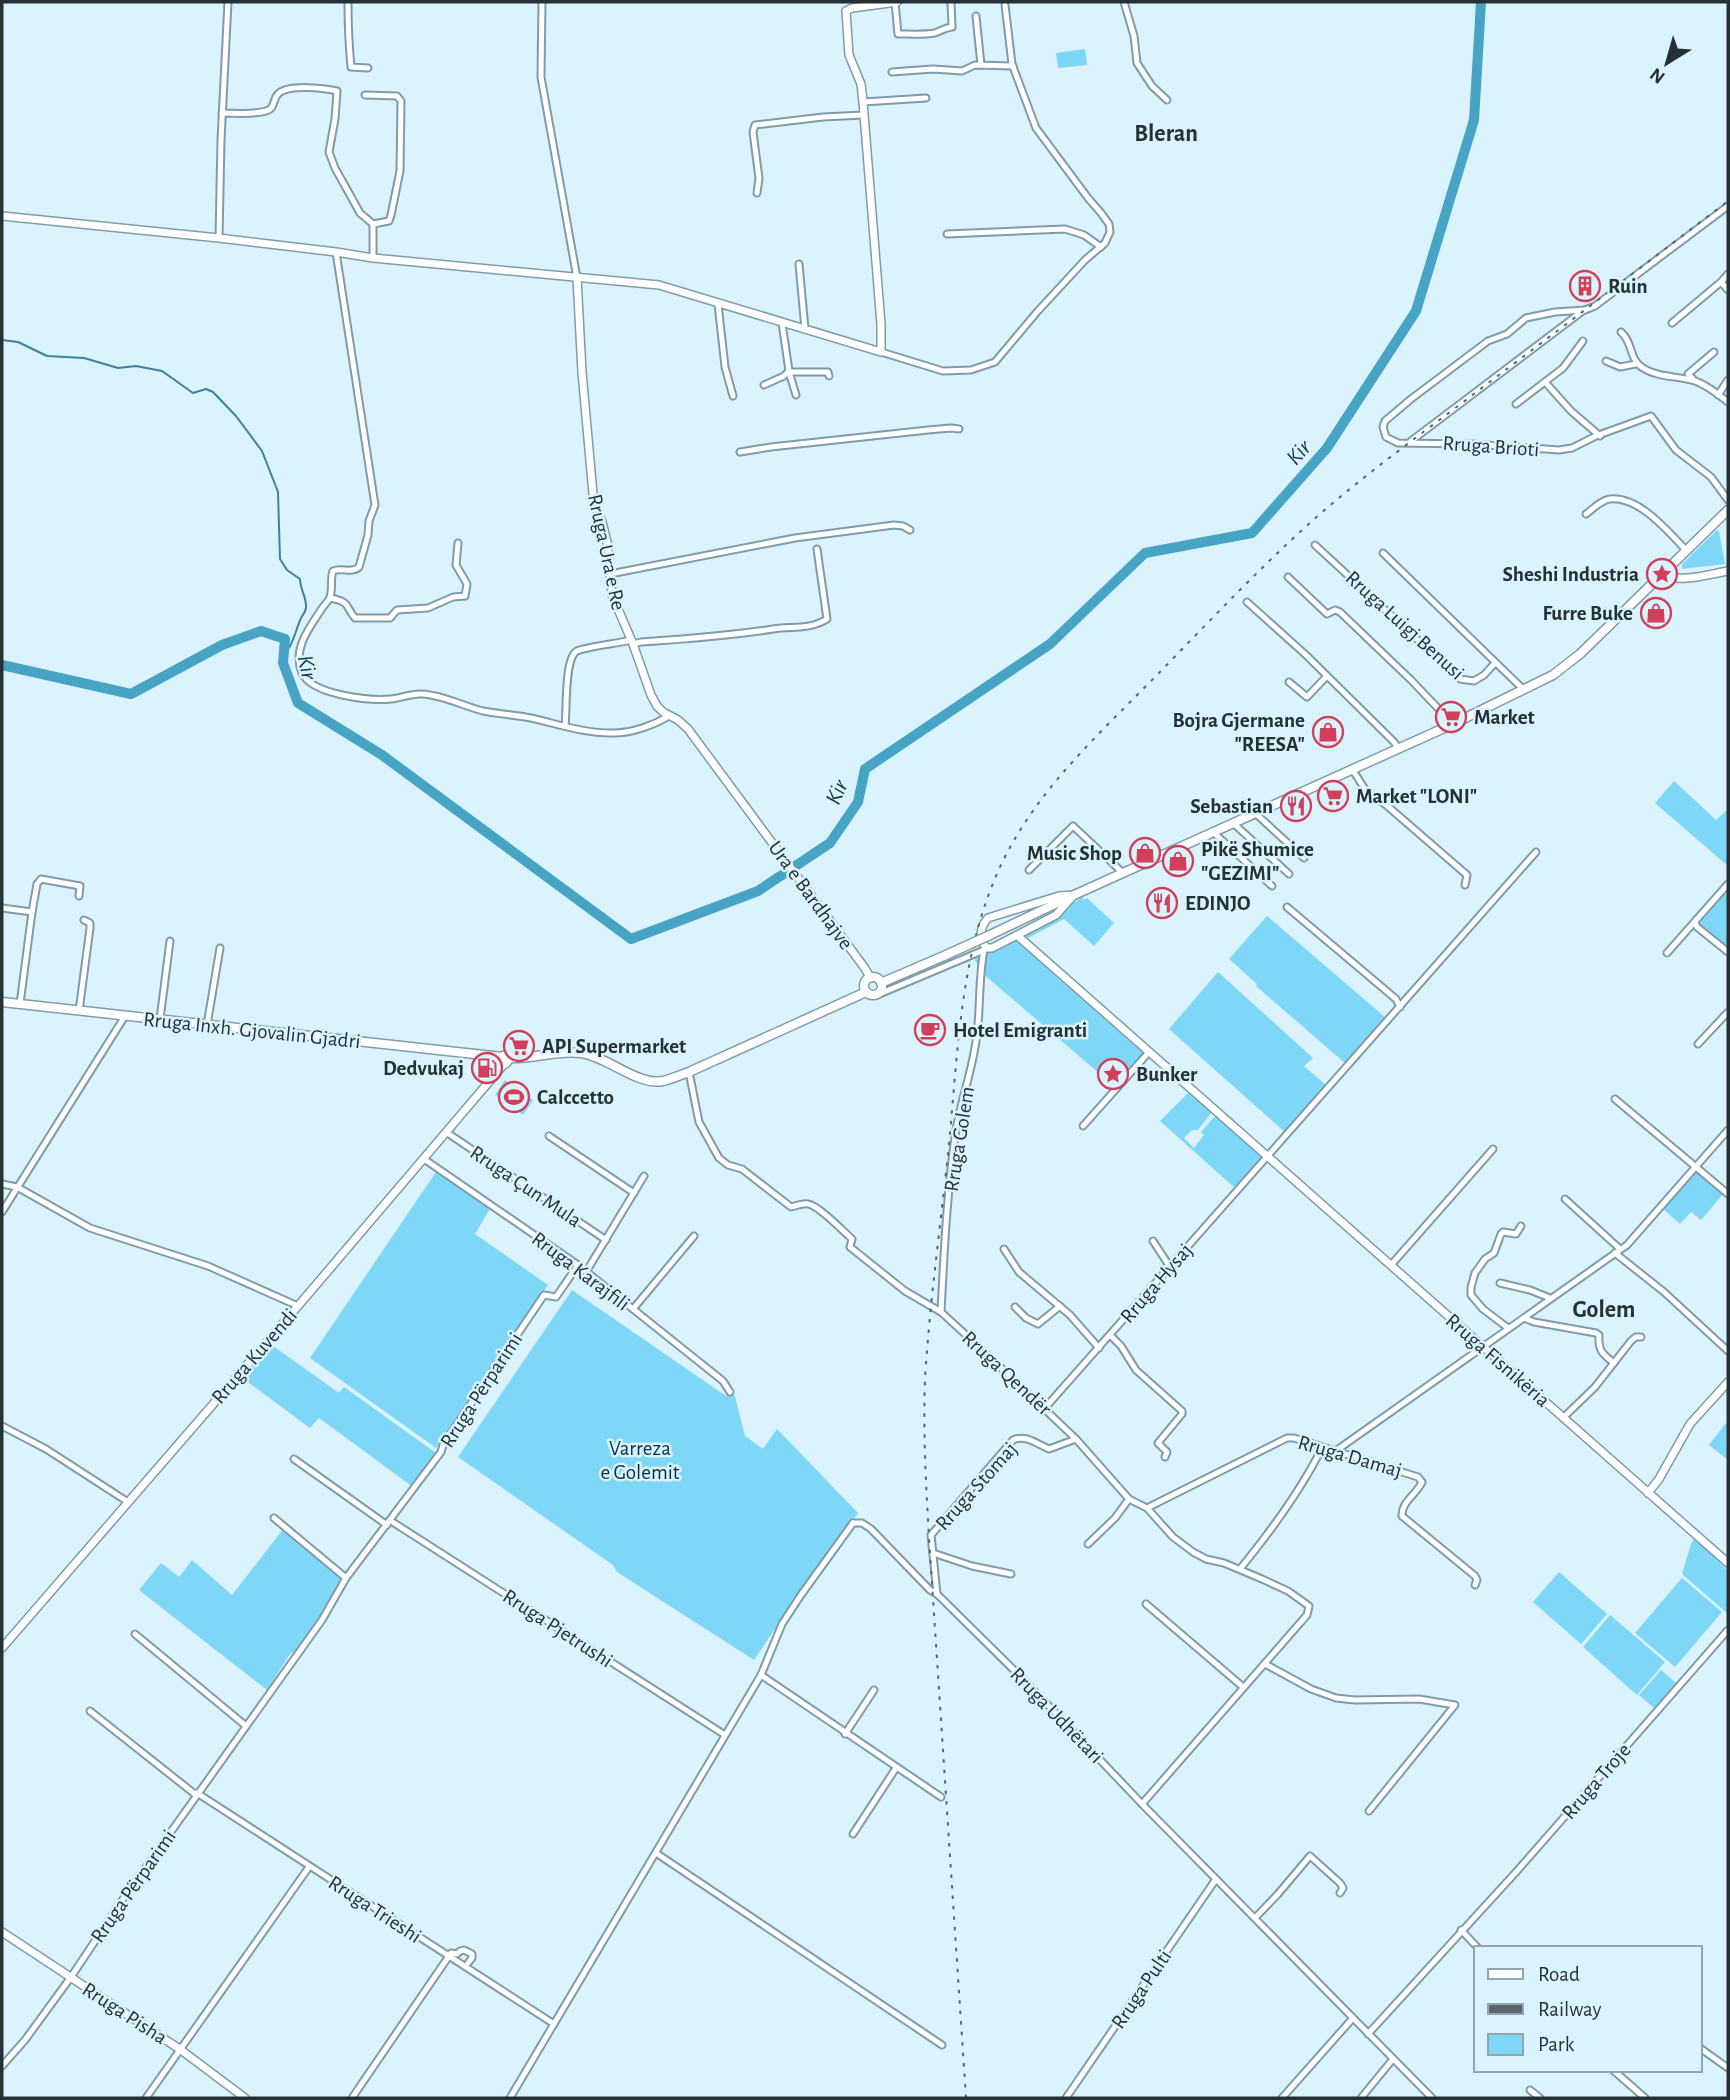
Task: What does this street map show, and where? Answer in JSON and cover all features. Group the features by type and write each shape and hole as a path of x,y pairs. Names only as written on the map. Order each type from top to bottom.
{"main road":[{"path":"881,983 1399,749 1563,669 1728,510"},
{"path":"875,977 881,983 882,987 877,995 869,995 866,992 864,982 870,978 875,977"},
{"name":"Rruga Inxh. Gjovalin Gjadri","path":"2,1002 506,1059 529,1058 557,1052 587,1054 654,1081 662,1081 688,1072 866,992"}],"street":[{"path":"219,238 228,2"},
{"path":"348,2 351,67 368,68"},
{"path":"542,2 541,77 577,278"},
{"path":"881,352 863,102 861,84 849,55 846,11 896,2 898,34 936,33 951,27 951,2"},
{"path":"1125,2 1134,36 1137,63 1152,86 1167,100"},
{"path":"2,216 336,251 373,258 659,285 943,371 971,370 995,362 1037,312 1085,260 1101,247 1110,232 1109,224 1036,128 1013,66 1004,5"},
{"path":"976,16 981,65"},
{"path":"892,72 933,69 962,71 975,65 1013,66"},
{"path":"222,113 267,111 274,106 276,96 280,92 292,89 337,91 329,152 360,213 373,224 373,258"},
{"path":"366,94 397,96 401,101 400,172 396,198 389,220 373,224"},
{"path":"863,102 926,98"},
{"path":"758,194 759,178 753,132 755,125 864,115"},
{"path":"1410,442 1584,310 1602,302 1728,206"},
{"path":"947,234 1065,229 1084,235 1101,247"},
{"path":"336,251 375,505 359,567 353,571 333,571 330,598 308,629 300,652 304,676 316,685 348,695 391,699 419,693 483,711 614,733 658,723 669,716"},
{"path":"799,264 805,330"},
{"path":"1672,323 1728,274"},
{"name":"Rruga Ura e Re","path":"577,278 594,505 602,522 612,595 657,706 688,729 758,823"},
{"path":"1721,282 1728,290"},
{"path":"718,303 725,367 733,396"},
{"name":"Rruga Brioti","path":"1584,310 1526,318 1507,334 1481,345 1458,366 1385,421 1383,432 1386,437 1398,443 1559,450 1572,448 1651,416 1676,450 1711,477 1728,500"},
{"path":"782,323 789,372 796,395"},
{"path":"1621,332 1628,341 1636,364"},
{"name":"Rruga Brioti","path":"1516,404 1563,369 1583,341"},
{"path":"1714,352 1688,374 1728,402"},
{"path":"1606,361 1624,368 1632,363 1656,375 1693,380"},
{"path":"764,385 789,372 828,372 829,376"},
{"path":"1718,395 1728,380"},
{"path":"1545,382 1571,411 1600,436"},
{"path":"740,452 928,430 959,429"},
{"path":"1586,514 1611,498 1638,506 1649,512 1684,548 1684,552"},
{"path":"610,574 795,538 894,525 910,530"},
{"path":"330,598 341,600 349,606 355,618 390,618 397,610 428,608 453,597 465,596 467,584 456,565 458,543"},
{"name":"Rruga Luigj Benusi","path":"1315,545 1460,679 1474,681 1495,663"},
{"path":"565,726 568,668 572,656 579,650 632,642 800,628 827,619 817,549"},
{"name":"Rruga Luigj Benusi","path":"1383,553 1524,690"},
{"path":"1662,574 1667,578 1680,579 1728,572"},
{"path":"1288,578 1327,614 1335,610 1340,612 1453,724"},
{"path":"1247,602 1327,676 1399,749"},
{"path":"1289,682 1307,697 1327,676"},
{"path":"1352,769 1371,797 1385,804 1467,876 1465,885"},
{"path":"1255,813 1304,858"},
{"name":"Ura e Bardhajve","path":"758,823 870,978"},
{"path":"1233,823 1289,874"},
{"path":"1029,870 1073,826 1123,873"},
{"path":"1213,832 1272,886"},
{"path":"1268,1157 1536,852"},
{"path":"20,1004 37,884 41,879 80,886 79,895"},
{"path":"1667,953 1728,884"},
{"path":"877,995 1018,936 1056,915 1074,895"},
{"path":"986,949 981,937 982,927 988,918 1059,896 1074,895"},
{"path":"1287,907 1396,999 1400,1007"},
{"path":"2,908 32,912"},
{"path":"79,1011 90,928 90,923 84,920"},
{"path":"1695,922 1697,927 1728,953"},
{"name":"Rruga Fisnikëria","path":"1018,936 1728,1563"},
{"path":"160,1019 170,941"},
{"path":"207,1025 220,948"},
{"name":"Rruga Golem","path":"941,1312 942,1272 956,1130 976,1043 981,966 986,949"},
{"path":"971,956 972,960 981,966"},
{"path":"1698,1044 1728,1012"},
{"path":"2,1212 125,1016"},
{"path":"1083,1126 1149,1052"},
{"name":"Rruga Kuvendi","path":"2,1648 424,1159 506,1059"},
{"name":"Rruga Qendër","path":"688,1072 699,1122 723,1162 742,1169 791,1207 811,1205 852,1239 850,1247 874,1267 905,1291 941,1312 1076,1439 1129,1499 1147,1508 1172,1537 1206,1559 1240,1569 1288,1591 1309,1606 1307,1615 1142,1804"},
{"path":"1615,1099 1728,1194"},
{"path":"1337,1450 1633,1239 1728,1130"},
{"name":"Rruga Çun Mula","path":"446,1132 606,1240"},
{"path":"549,1136 634,1193"},
{"path":"1391,1265 1493,1149"},
{"name":"Rruga Hysaj","path":"1045,1409 1268,1157"},
{"name":"Rruga Karajfili","path":"424,1159 578,1265 723,1381 730,1392"},
{"name":"Rruga Çun Mula","path":"586,1272 644,1177"},
{"path":"2,1184 17,1187 90,1228 208,1266 298,1306"},
{"path":"1565,1199 1728,1351"},
{"path":"1508,1328 1477,1304 1471,1295 1471,1287 1479,1267 1494,1253 1501,1234 1516,1234 1521,1226"},
{"path":"632,1309 694,1236"},
{"path":"1153,1241 1170,1267"},
{"path":"1004,1249 1019,1272 1060,1306 1099,1348"},
{"name":"Rruga Përparimi","path":"2,2066 71,1978 123,1899 322,1620 346,1578 441,1452 449,1435 544,1295 556,1297 578,1265"},
{"path":"1500,1283 1550,1298"},
{"path":"1014,1307 1038,1324 1060,1306"},
{"path":"1523,1317 1534,1322 1596,1333 1599,1349 1614,1363"},
{"path":"1110,1335 1121,1346 1136,1370 1182,1411 1158,1443 1167,1452 1165,1457"},
{"path":"1563,1418 1595,1387 1631,1341 1641,1337"},
{"path":"1648,1493 1659,1479 1690,1424 1728,1382"},
{"path":"2,1426 46,1449 128,1502"},
{"name":"Rruga Stomaj","path":"937,1594 931,1535 1013,1440 1026,1438 1049,1449 1076,1439"},
{"name":"Rruga Damaj","path":"1147,1508 1287,1438 1294,1438 1418,1476 1422,1482 1420,1488 1402,1507 1402,1516 1475,1576 1475,1585"},
{"path":"1240,1569 1275,1525 1309,1474 1322,1448"},
{"path":"294,1459 389,1523"},
{"path":"1088,1545 1115,1518 1129,1499"},
{"path":"274,1518 346,1578"},
{"name":"Rruga Udhëtari","path":"761,1675 782,1624 801,1595 852,1522 862,1523 1027,1683 1142,1804 1432,2098"},
{"name":"Rruga Pjetrushi","path":"389,1523 725,1735"},
{"name":"Rruga Stomaj","path":"933,1553 972,1566 1012,1574"},
{"path":"1146,1604 1243,1687"},
{"name":"Rruga Troje","path":"1368,2034 1517,1871 1728,1630"},
{"path":"135,1634 246,1726"},
{"path":"1265,1664 1311,1689 1336,1698 1419,1699 1455,1705 1369,1811"},
{"path":"510,2098 761,1675 941,1797"},
{"path":"845,1734 874,1690"},
{"path":"90,1711 197,1794"},
{"path":"852,1834 897,1768"},
{"name":"Rruga Trieshi","path":"197,1794 554,2024"},
{"path":"656,1853 942,2045"},
{"path":"1255,1918 1310,1856 1340,1884 1343,1888 1340,1893"},
{"path":"146,2098 309,1867"},
{"name":"Rruga Pulti","path":"1066,2098 1216,1879"},
{"path":"1461,1930 1476,1946"},
{"name":"Rruga Pisha","path":"2,1932 181,2050 245,2098"},
{"path":"352,2098 448,1956 453,1952 457,1954 468,1951 472,1958 468,1963"},
{"path":"1282,2098 1353,2018"},
{"path":"1702,2050 1728,2068"},
{"path":"1361,2098 1394,2059"},
{"path":"1615,2072 1645,2098"},
{"path":"1530,2090 1540,2098"}],"green space":[{"path":"1085,49 1087,65 1058,68 1056,53"},
{"path":"1717,530 1725,564 1682,569 1682,564"},
{"path":"1674,781 1716,820 1728,809 1728,866 1655,803"},
{"path":"1724,891 1728,895 1728,950 1699,927 1697,922"},
{"path":"1082,897 1084,900 1087,898 1114,923 1094,946 1064,919 1028,938 1026,936 1067,909 1072,901 1074,903"},
{"path":"1267,916 1386,1018 1346,1064 1229,959"},
{"path":"1015,940 1021,942 1143,1051 1114,1086 981,972 973,956"},
{"path":"1218,972 1313,1058 1304,1066 1327,1086 1286,1133 1169,1029"},
{"name":"Calccetto","path":"505,1080 533,1100 523,1115 495,1095"},
{"path":"1189,1092 1212,1112 1198,1130 1192,1130 1184,1138 1194,1148 1204,1135 1201,1132 1216,1115 1263,1158 1235,1188 1160,1121"},
{"path":"1697,1170 1724,1193 1701,1220 1691,1212 1680,1224 1662,1208"},
{"path":"436,1172 490,1209 475,1234 548,1285 436,1448 310,1358"},
{"name":"Varreza e Golemit","path":"572,1290 726,1396 731,1390 745,1436 763,1449 777,1429 858,1513 754,1660 617,1572 613,1565 458,1457"},
{"path":"269,1343 339,1393 344,1387 436,1453 413,1487 319,1418 310,1428 240,1376"},
{"path":"1726,1423 1728,1424 1728,1460 1709,1445"},
{"path":"284,1528 344,1580 267,1690 139,1590 161,1563 179,1577 192,1560 232,1595"},
{"path":"1695,1537 1728,1571 1728,1614 1682,1574"},
{"path":"1559,1572 1607,1614 1581,1644 1533,1602"},
{"path":"1682,1578 1722,1612 1675,1667 1635,1633"},
{"path":"1610,1615 1665,1662 1637,1695 1583,1647"},
{"path":"1661,1670 1676,1683 1654,1708 1639,1695"}],"waterway":[{"name":"Kir","path":"2,665 131,694 222,645 261,631 285,639 283,663 298,703 382,755 631,939 758,891 830,843 858,802 865,769 1050,644 1145,553 1252,533 1327,448 1416,311 1474,120 1481,2"},
{"path":"2,340 18,342 47,356 84,358 118,368 136,366 162,371 193,393 206,389 213,392 236,416 262,451 278,492 280,559 287,570 300,579 305,601 305,611 284,655"}],"railway":[{"path":"966,2098 929,1538 924,1398 963,1002 987,898 1015,838 1069,766 1287,544 1371,472 1728,201"}],"place":[{"name":"Ruin","path":"1585,286"},
{"name":"Sheshi Industria","path":"1662,574"},
{"name":"Furre Buke","path":"1656,613"},
{"name":"Market","path":"1451,717"},
{"name":"Bojra Gjermane \"REESA\"","path":"1328,732"},
{"name":"Market \"LONI\"","path":"1333,796"},
{"name":"Sebastian","path":"1296,806"},
{"name":"Music Shop","path":"1145,853"},
{"name":"Pikë Shumice \"GEZIMI\"","path":"1178,861"},
{"name":"EDINJO","path":"1162,903"},
{"name":"Hotel Emigranti","path":"930,1030"},
{"name":"API Supermarket","path":"519,1046"},
{"name":"Dedvukaj","path":"487,1068"},
{"name":"Bunker","path":"1113,1074"},
{"name":"Calccetto","path":"514,1097"}],"district":[{"name":"Bleran","path":"1166,133"},
{"name":"Golem","path":"1604,1309"}]}
